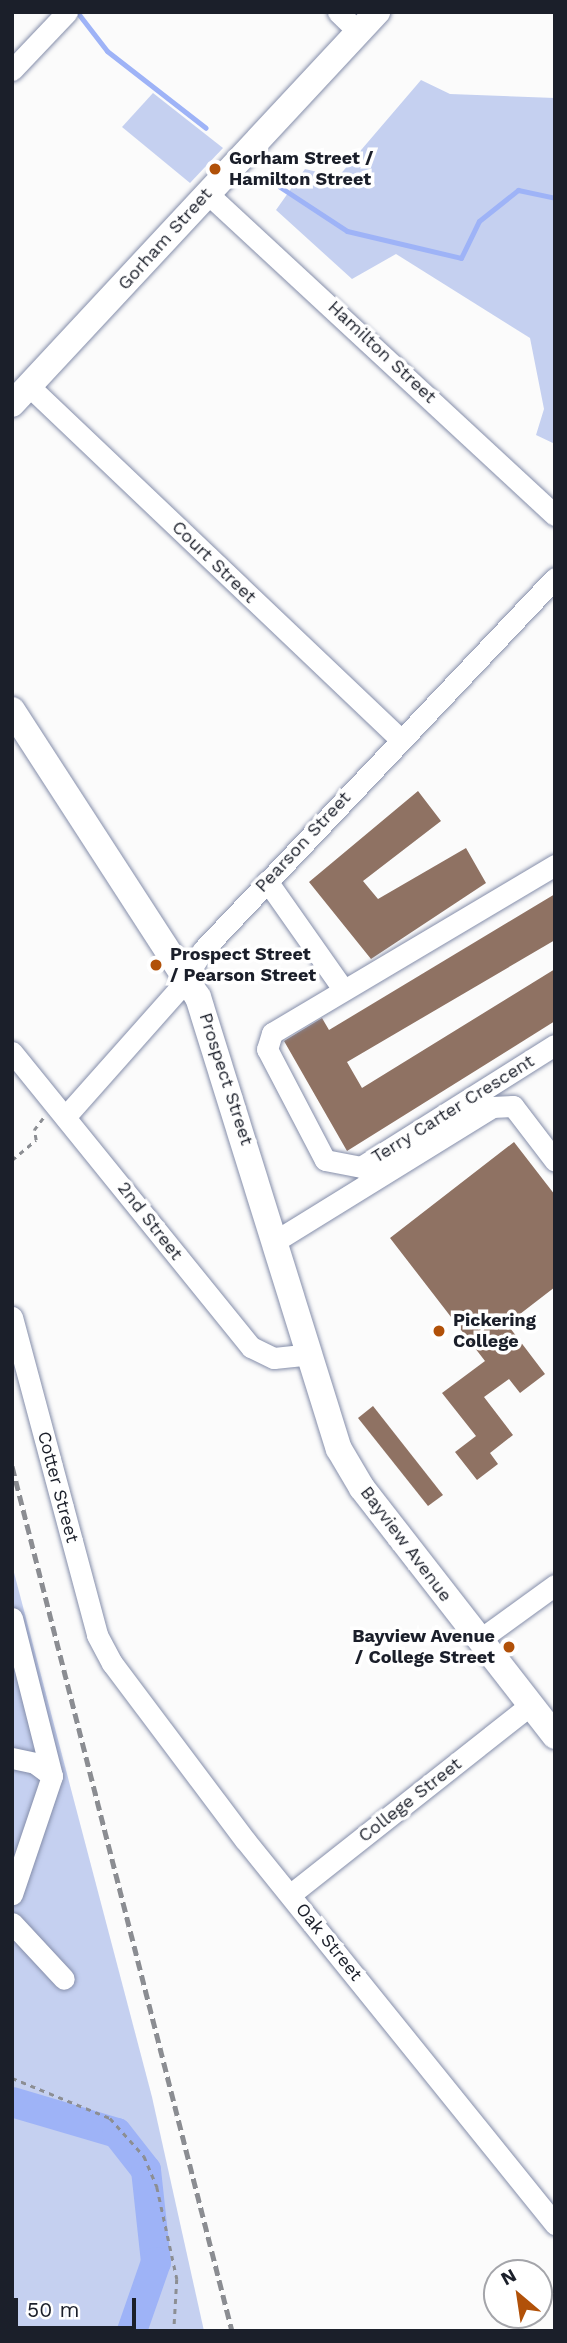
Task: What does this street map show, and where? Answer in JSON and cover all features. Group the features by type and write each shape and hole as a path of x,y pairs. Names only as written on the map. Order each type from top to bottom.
{"main road":[{"name":"Gorham Street","path":"21,395 377,12"},
{"name":"Prospect Street","path":"12,710 185,974 202,1009 277,1240 305,1356 339,1449"},
{"name":"Bayview Avenue","path":"339,1449 362,1488 555,1736"}],"street":[{"path":"12,70 67,12"},
{"path":"338,12 359,32"},
{"name":"Hamilton Street","path":"207,193 555,515"},
{"name":"Court Street","path":"21,395 398,737"},
{"name":"Pearson Street","path":"60,1111 398,737 555,578"},
{"name":"Terry Carter Crescent","path":"555,864 272,1033 267,1049 325,1160 340,1167 361,1167 555,1045"},
{"path":"267,881 343,989"},
{"name":"2nd Street","path":"12,1052 251,1347 274,1358 305,1356"},
{"path":"277,1240 492,1107 513,1106 555,1161"},
{"name":"Cotter Street","path":"12,1317 108,1656"},
{"path":"479,1640 555,1585"},
{"path":"12,1618 52,1776 15,1885"},
{"name":"Oak Street","path":"108,1656 291,1894 555,2224"},
{"name":"College Street","path":"291,1894 530,1705"},
{"path":"12,1758 35,1763 52,1776"},
{"path":"12,1923 64,1979"}],"path":[{"path":"12,1160 36,1140 34,1130 60,1111"},
{"path":"12,2078 110,2118 144,2156 157,2187 177,2279 174,2331"}],"shaded area":[{"path":"421,80 450,94 555,98 555,444 536,435 544,409 530,338 396,254 352,279 276,210 305,169 338,177"},
{"path":"153,93 223,148 190,183 122,127"},
{"path":"12,1565 152,2097 204,2331 12,2331"}],"building":[{"path":"418,791 441,821 363,881 378,899 466,848 486,883 371,959 309,882"},
{"path":"555,894 555,940 347,1062 362,1088 555,969 555,1021 347,1151 284,1041 322,1018 329,1030"},
{"path":"514,1142 555,1195 555,1287 507,1324 545,1374 520,1393 509,1379 484,1397 513,1435 490,1453 498,1464 477,1480 455,1452 476,1436 442,1393 485,1361 390,1238"},
{"path":"373,1406 443,1495 428,1506 358,1418"}],"waterway":[{"path":"77,12 107,51 206,128"},
{"path":"280,187 347,231 461,258 479,221 518,190 555,198"},
{"path":"12,2102 117,2133 146,2170 156,2262 132,2331"}],"railway":[{"path":"12,1466 232,2331"}],"place":[{"name":"Gorham Street / Hamilton Street","path":"215,169"},
{"name":"Prospect Street / Pearson Street","path":"156,965"},
{"name":"Pickering College","path":"439,1331"},
{"name":"Bayview Avenue / College Street","path":"509,1647"}]}
